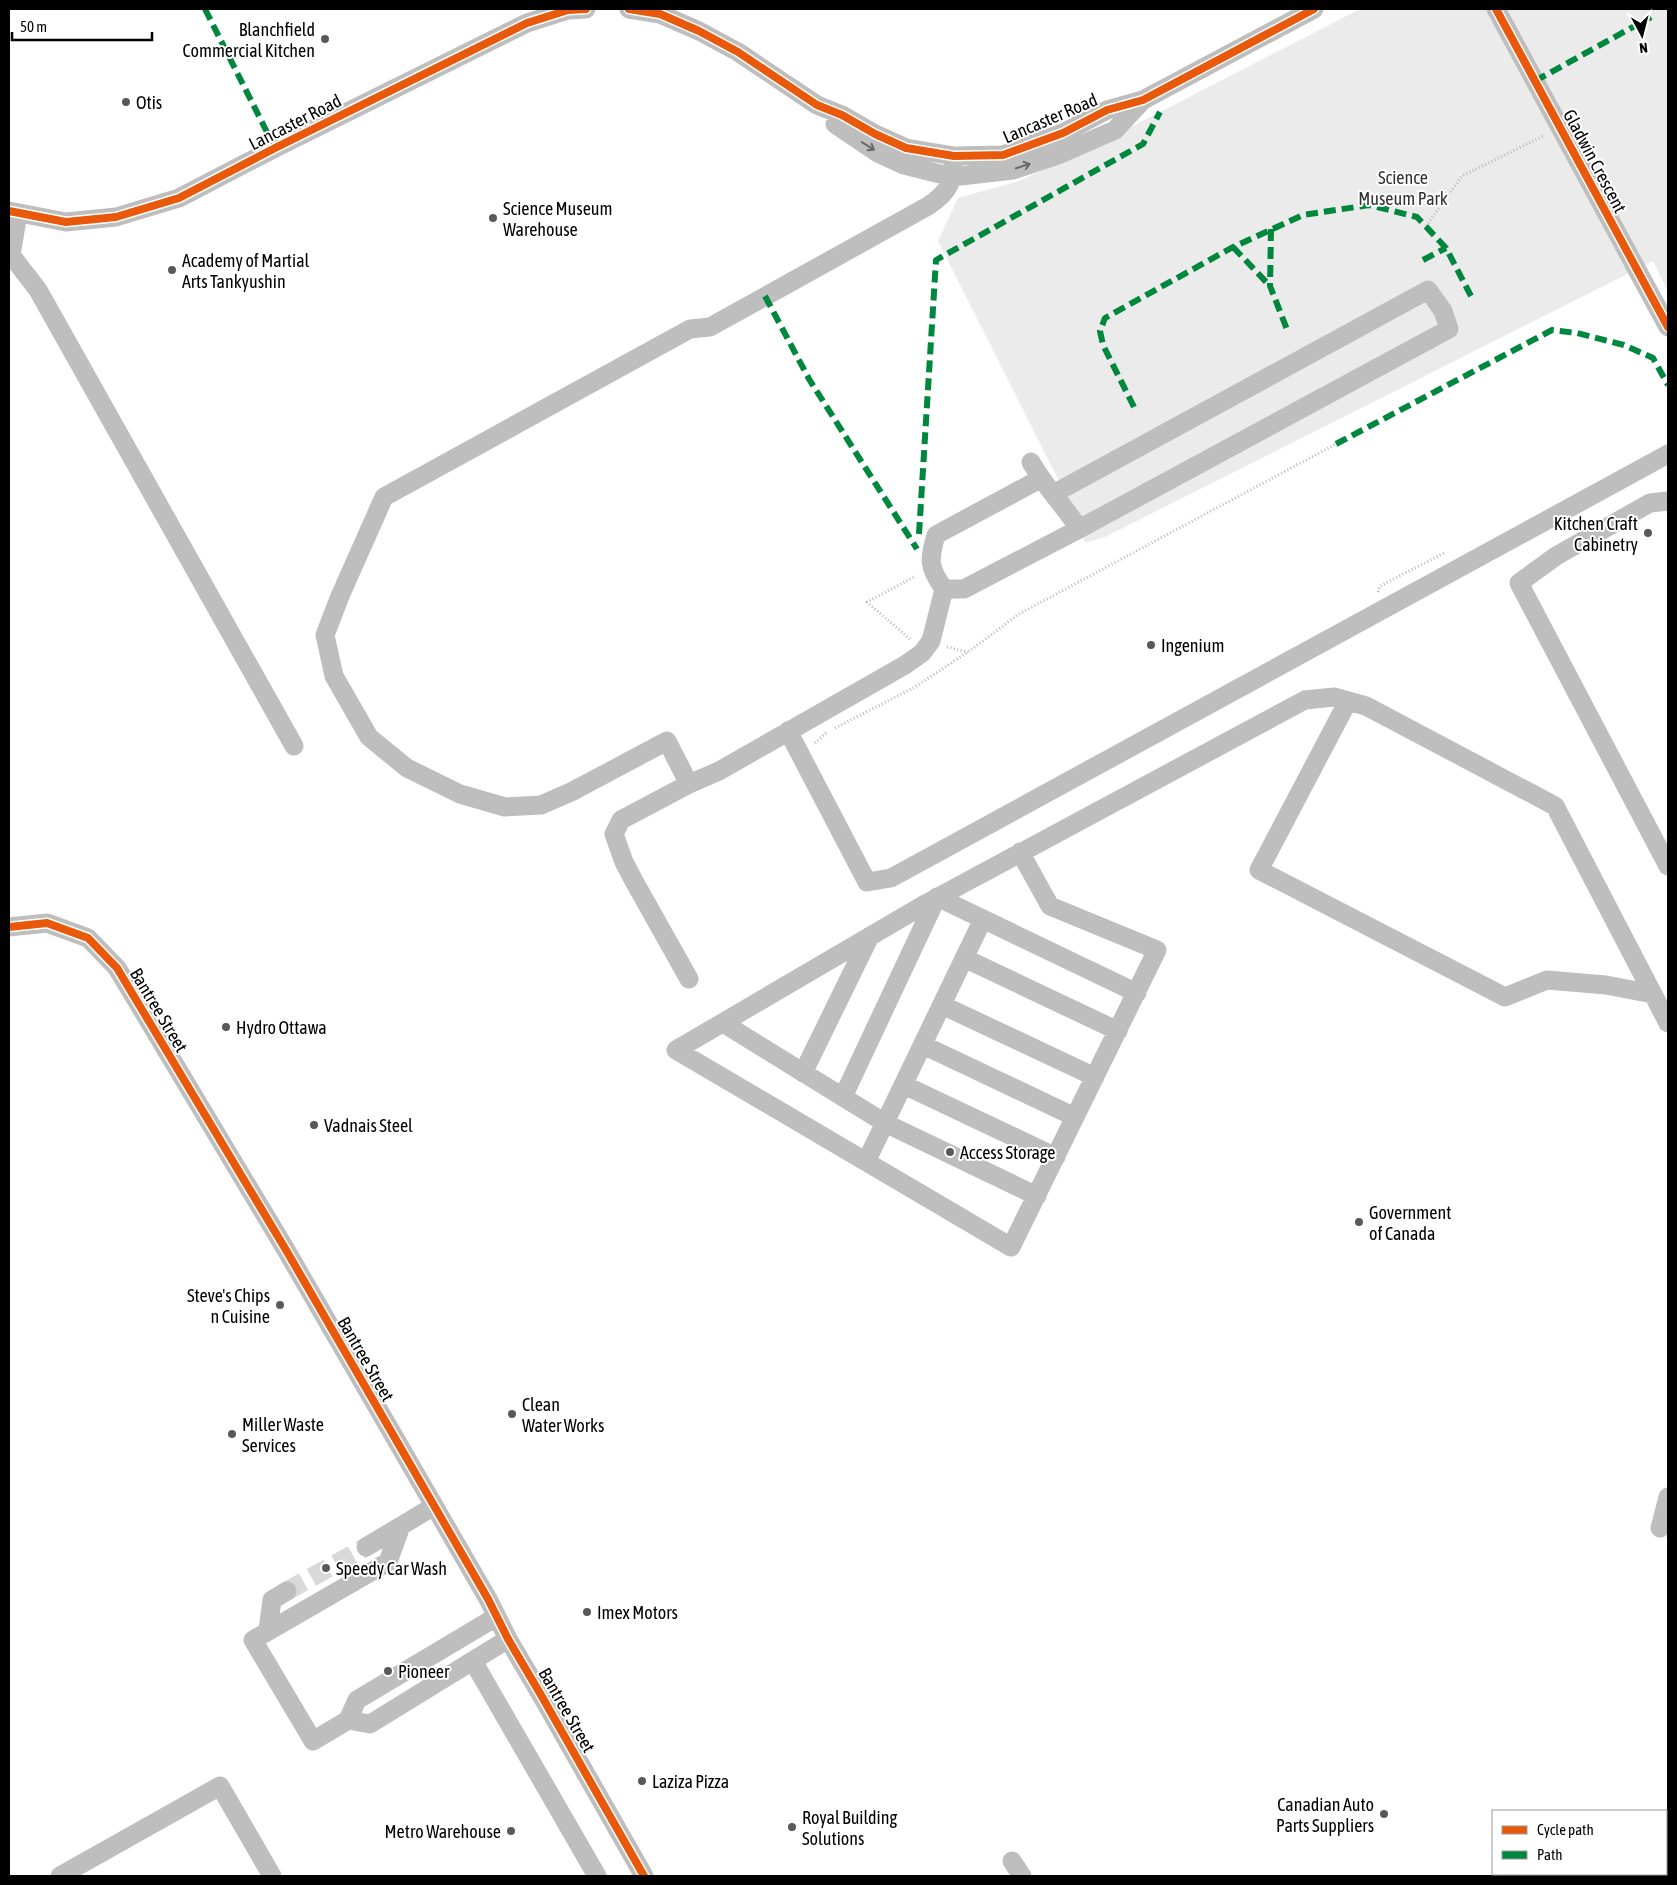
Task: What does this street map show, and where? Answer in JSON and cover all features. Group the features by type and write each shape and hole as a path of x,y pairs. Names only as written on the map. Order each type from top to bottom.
{"street":[{"name":"Lancaster Road","path":"14,212 66,222 116,217 179,198 527,23 568,10 586,9"},
{"name":"Lancaster Road","path":"629,9 660,14 699,31 738,52 817,105 840,128 878,153 904,165 952,177 1013,170 1058,155 1115,130 1143,100"},
{"name":"Lancaster Road","path":"817,105 842,115 875,134 906,148 954,156 1003,155 1063,133 1107,110 1143,100 1314,9"},
{"name":"Gladwin Crescent","path":"1496,9 1668,327"},
{"path":"689,784 667,741 541,806 505,808 460,794 407,768 369,737 334,676 325,635 340,596 384,497 690,329 710,327 944,196 952,177 954,156"},
{"path":"14,212 11,254 38,290 294,746"},
{"path":"939,582 964,589 1080,529 1449,329 1443,311 1428,290 1053,494"},
{"path":"788,731 867,882 892,878 1668,454"},
{"path":"1031,462 1040,479 1080,529"},
{"path":"688,979 624,862 614,834 621,820 689,784 719,771 905,665 922,653 931,641 939,582 930,556 936,535 1040,479"},
{"path":"1668,501 1650,503 1556,556 1519,583 1662,839 1668,866"},
{"path":"1020,852 1050,906 1158,950 1011,1247 676,1050 937,897 1020,852 1306,700 1334,696 1366,706 1555,806 1668,1023"},
{"path":"1348,701 1259,870 1505,997 1547,980 1606,985 1653,994"},
{"path":"937,897 1137,993"},
{"path":"843,1097 937,897"},
{"path":"866,1162 983,919"},
{"name":"Bantree Street","path":"9,927 47,923 88,938 117,968 286,1250 488,1599 508,1639 644,1876"},
{"path":"803,1073 870,936"},
{"path":"964,958 1118,1031"},
{"path":"942,1005 1095,1077"},
{"path":"723,1023 885,1124 1037,1196"},
{"path":"922,1045 1075,1117"},
{"path":"904,1085 1056,1157"},
{"path":"1660,1528 1668,1497"},
{"path":"366,1547 434,1506"},
{"path":"401,1526 388,1562 253,1640 313,1741 348,1720 357,1700 496,1617"},
{"path":"268,1630 272,1600 287,1591"},
{"path":"348,1720 370,1724 508,1639"},
{"path":"473,1661 597,1876"},
{"path":"60,1876 220,1786 272,1876"}],"path":[{"path":"1426,226 1462,176 1560,128"},
{"path":"801,756 826,733 915,687 968,652 1019,614 1336,444"},
{"path":"911,640 868,602 915,576 939,582"}],"green space":[{"name":"Science Museum Park","path":"1360,9 1668,9 1668,292 1653,261 1105,537 1085,543 1075,513 938,241 958,198 1019,181 1100,143"}],"tunnel":[{"path":"287,1591 366,1547"}],"marked path":[{"path":"205,9 275,148"},
{"path":"1535,81 1651,17"},
{"path":"919,534 936,260 1143,144 1160,112"},
{"path":"1134,407 1103,345 1100,331 1105,318 1233,247 1303,215 1369,205 1417,217 1446,248 1471,296"},
{"path":"1271,229 1270,286 1288,332"},
{"path":"1233,247 1270,286"},
{"path":"1423,260 1446,248"},
{"path":"765,296 809,379 917,549"},
{"path":"1336,444 1552,330 1577,333 1624,345 1653,358 1668,385"}],"cycle path":[{"path":"9,211 66,222 116,217 179,198 275,148 527,23 568,10 586,9"},
{"path":"629,9 660,14 699,31 738,52 817,105 842,115 875,134 906,148 954,156 1003,155 1063,133 1107,110 1143,100 1314,9"},
{"path":"1496,9 1668,327"},
{"path":"9,927 47,923 88,938 117,968 286,1250 488,1599 508,1639 644,1876"}],"place":[{"name":"Blanchfield Commercial Kitchen","path":"325,39"},
{"name":"Otis","path":"126,102"},
{"name":"Science Museum Warehouse","path":"493,218"},
{"name":"Academy of Martial Arts Tankyushin","path":"172,270"},
{"name":"Kitchen Craft Cabinetry","path":"1648,533"},
{"name":"Ingenium","path":"1151,645"},
{"name":"Hydro Ottawa","path":"226,1027"},
{"name":"Vadnais Steel","path":"314,1125"},
{"name":"Access Storage","path":"950,1152"},
{"name":"Government of Canada","path":"1359,1222"},
{"name":"Steve's Chips n Cuisine","path":"280,1305"},
{"name":"Clean Water Works","path":"512,1414"},
{"name":"Miller Waste Services","path":"232,1434"},
{"name":"Speedy Car Wash","path":"326,1568"},
{"name":"Imex Motors","path":"587,1612"},
{"name":"Pioneer","path":"388,1671"},
{"name":"Laziza Pizza","path":"642,1781"},
{"name":"Canadian Auto Parts Suppliers","path":"1384,1814"},
{"name":"Royal Building Solutions","path":"792,1827"},
{"name":"Metro Warehouse","path":"511,1831"}]}
